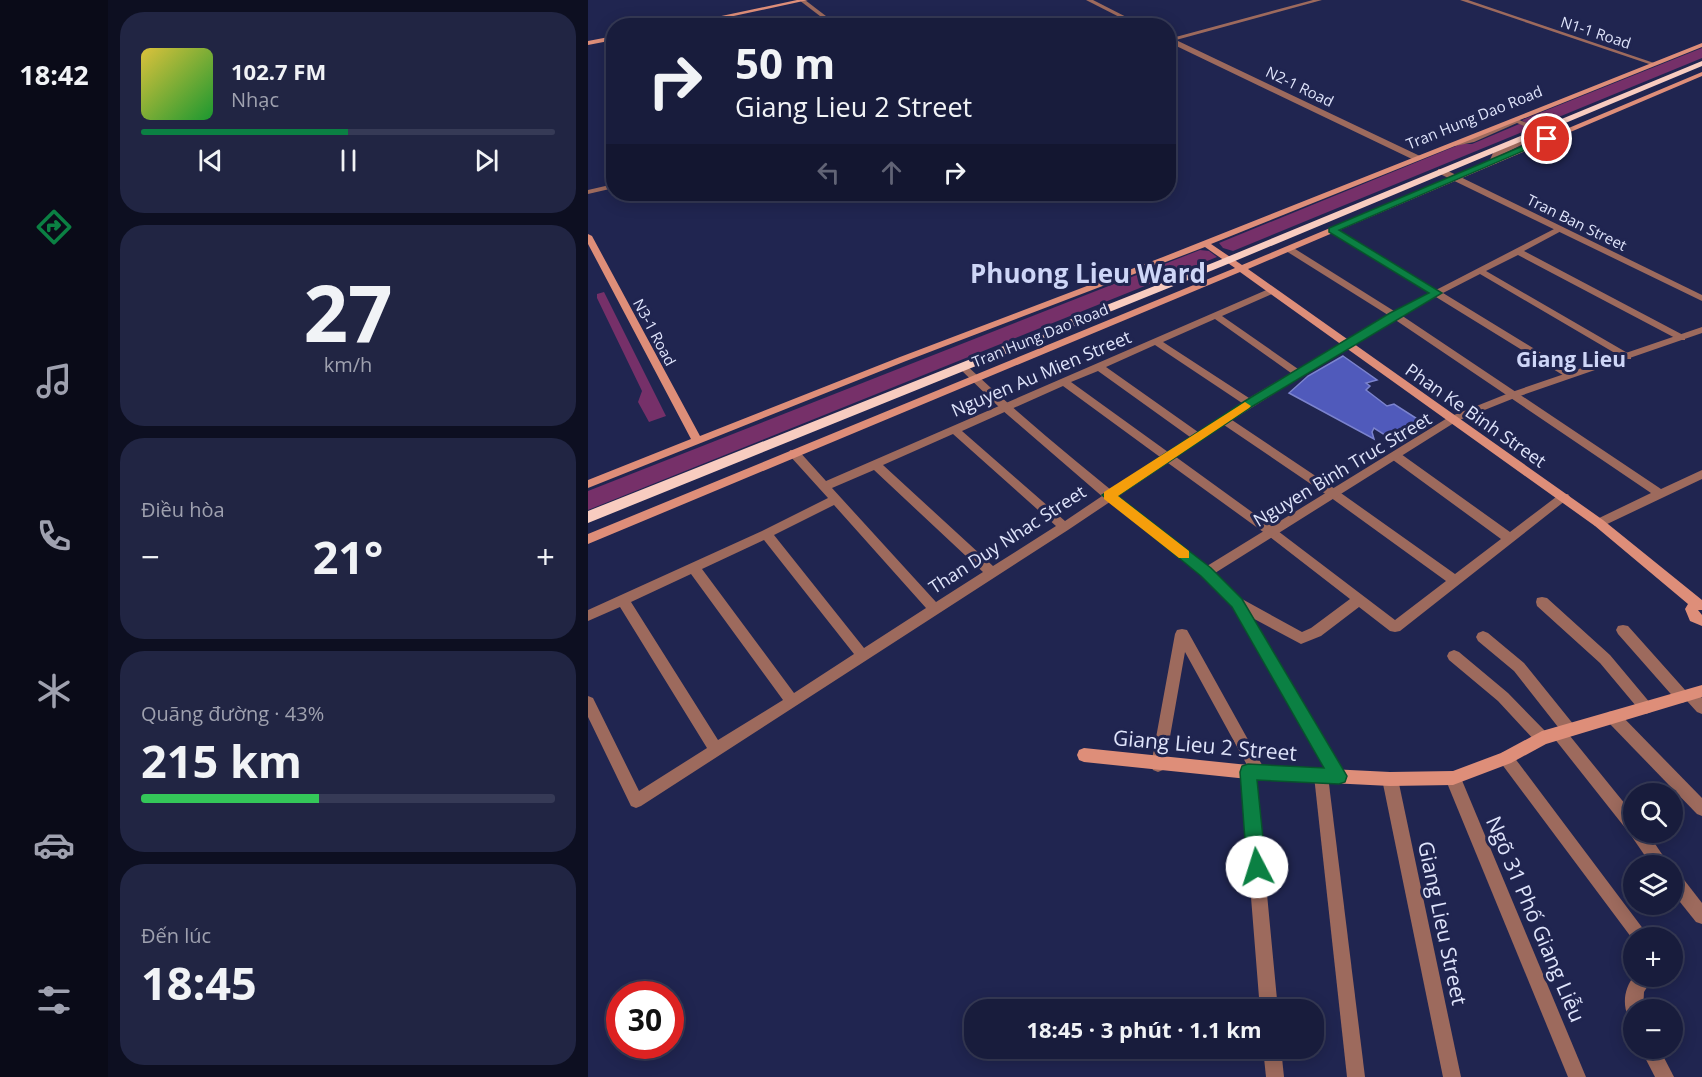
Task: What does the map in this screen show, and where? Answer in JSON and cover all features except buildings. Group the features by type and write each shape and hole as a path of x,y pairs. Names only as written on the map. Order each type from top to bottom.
{"highway":[{"name":"Tran Hung Dao Road","path":"588,517 1228,260 1702,63"}],"main road":[{"path":"715,18 803,0"},
{"path":"588,43 606,40"},
{"name":"Tran Hung Dao Road","path":"588,484 1702,45"},
{"name":"Tran Hung Dao Road","path":"588,539 1240,270 1702,74"},
{"name":"N3-1 Road","path":"588,236 697,441"},
{"name":"Phan Ke Binh Street","path":"1204,243 1599,523 1699,612"},
{"path":"1699,612 1702,634"},
{"name":"Giang Lieu 2 Street","path":"1084,755 1158,765 1253,772 1390,779 1453,778 1506,758 1542,738 1692,694"}],"street":[{"path":"803,0 827,18"},
{"path":"1089,0 1126,18"},
{"path":"1176,37 1319,0"},
{"name":"N1-1 Road","path":"1463,0 1654,64"},
{"name":"N2-1 Road","path":"1176,42 1417,158"},
{"path":"1455,144 1472,141 1517,121 1545,132 1496,155 1493,162"},
{"name":"Tran Ban Street","path":"1440,171 1702,298"},
{"path":"588,192 606,188"},
{"name":"Than Duy Nhac Street","path":"588,702 636,801 934,608 1064,527 1108,495 1199,438 1249,403 1394,315 1561,229"},
{"path":"1332,230 1570,375"},
{"path":"1289,249 1394,315 1658,492"},
{"path":"1517,251 1682,338"},
{"path":"1480,271 1628,357"},
{"name":"Nguyen Au Mien Street","path":"824,487 1100,368 1271,291"},
{"path":"1216,316 1299,374"},
{"name":"Nguyen Binh Truc Street","path":"1206,572 1270,531 1397,457 1454,419 1513,394 1628,357 1702,330"},
{"path":"1157,342 1249,403"},
{"path":"962,366 1006,408 1108,495 1206,572 1237,603 1339,776"},
{"path":"1100,368 1199,438"},
{"path":"1064,382 1270,531 1395,627 1564,497"},
{"path":"1225,420 1334,494 1455,581"},
{"path":"955,430 1064,527"},
{"path":"794,453 934,608"},
{"path":"1397,457 1509,538"},
{"path":"875,464 992,573"},
{"path":"1599,523 1658,492 1702,474"},
{"path":"588,616 766,534 835,499"},
{"path":"766,534 862,655"},
{"path":"694,568 791,700"},
{"path":"1237,603 1300,638 1316,632 1360,599"},
{"path":"623,600 716,748"},
{"path":"1542,602 1605,659 1646,708"},
{"path":"1623,630 1692,694 1702,708"},
{"path":"1158,765 1182,634 1253,772 1268,999"},
{"path":"1483,637 1519,667 1623,813"},
{"path":"1454,656 1503,698 1542,738"},
{"path":"1613,717 1702,809"},
{"path":"1506,758 1634,927"},
{"path":"1321,776 1356,1077"},
{"name":"Ngõ 31 Phố Giang Liễu","path":"1453,778 1577,1077"},
{"name":"Giang Lieu Street","path":"1390,779 1452,1077"},
{"path":"1683,892 1702,916"},
{"path":"1273,1059 1275,1077"},
{"path":"1655,1059 1665,1077"}],"shaded area":[{"path":"1702,48 1702,58 1233,251 1223,248 1219,243 1461,144 1472,144 1524,122 1522,120"},
{"path":"1200,250 1209,251 1217,257 588,510 588,491"},
{"path":"604,292 666,416 649,422 638,402 642,391 597,298 597,294"},
{"path":"1343,356 1377,380 1366,383 1370,386 1366,390 1387,406 1394,404 1422,422 1388,437 1374,428 1372,432 1374,439 1289,393 1308,376"}],"slow traffic":[{"path":"1184,554 1108,495 1245,406"}],"district":[{"name":"Phuong Lieu Ward","path":"1088,273"},
{"name":"Giang Lieu","path":"1571,359"}],"route":[{"path":"1257,867 1248,772 1339,776 1276,674 1237,603 1206,572 1108,495 1199,438 1249,403 1394,315 1437,293 1332,230 1547,139"}]}
